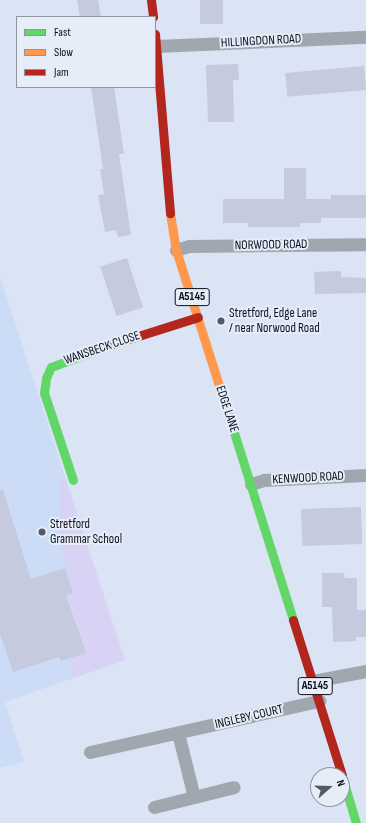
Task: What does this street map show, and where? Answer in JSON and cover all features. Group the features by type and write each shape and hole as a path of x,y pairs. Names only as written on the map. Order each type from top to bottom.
{"main road":[{"path":"152,0 153,16"},
{"name":"EDGE LANE","path":"156,40 169,210 176,250 339,767"},
{"name":"WANSBECK CLOSE","path":"73,480 44,393 46,378 51,367 100,348 198,317"},
{"name":"EDGE LANE","path":"350,803 356,823"}],"street":[{"name":"HILLINGDON ROAD","path":"156,40 199,44 366,37"},
{"name":"NORWOOD ROAD","path":"176,250 189,246 366,244"},
{"name":"KENWOOD ROAD","path":"251,484 264,480 366,475"},
{"path":"313,681 366,671"},
{"name":"INGLEBY COURT","path":"90,752 319,701"},
{"path":"178,733 194,797"},
{"path":"154,807 234,787"}],"shaded area":[{"name":"Stretford Grammar School","path":"0,277 125,660 5,702 24,762 0,768"},
{"path":"62,472 125,660 74,678 68,659 85,653 66,595 73,592 64,563 70,561 61,551 59,484"}],"building":[{"path":"77,0 98,0 101,16 80,16"},
{"path":"200,0 223,0 223,24 200,24"},
{"path":"238,64 239,80 233,80 234,122 208,122 206,65"},
{"path":"364,66 366,90 287,97 285,73"},
{"path":"91,88 114,88 124,154 119,154 131,235 118,237 116,230 105,232 98,195 104,194 100,169 103,169"},
{"path":"284,168 306,168 306,199 331,199 331,195 366,195 366,218 321,218 321,223 300,223 300,227 248,227 248,223 223,223 223,199 284,199"},
{"path":"127,258 143,307 116,316 100,267"},
{"path":"341,271 341,277 366,278 366,293 315,294 314,272"},
{"path":"0,490 3,490 31,579 65,568 73,593 66,595 86,653 61,661 59,657 13,672 0,634"},
{"path":"361,507 362,544 302,546 301,509"},
{"path":"322,573 343,573 345,578 357,578 357,610 366,610 366,637 356,637 356,641 333,642 332,607 322,607"}],"traffic: fast":[{"path":"73,480 44,393 46,378 51,367 113,344"},
{"path":"231,423 293,620"},
{"path":"350,803 356,823"}],"traffic: slow":[{"path":"170,213 176,250 231,423"}],"traffic: jam":[{"path":"151,0 153,16"},
{"path":"156,46 170,213"},
{"path":"113,344 198,317"},
{"path":"293,620 339,767"}],"place":[{"name":"Stretford, Edge Lane / near Norwood Road","path":"221,321"},
{"name":"Stretford Grammar School","path":"42,532"}]}
